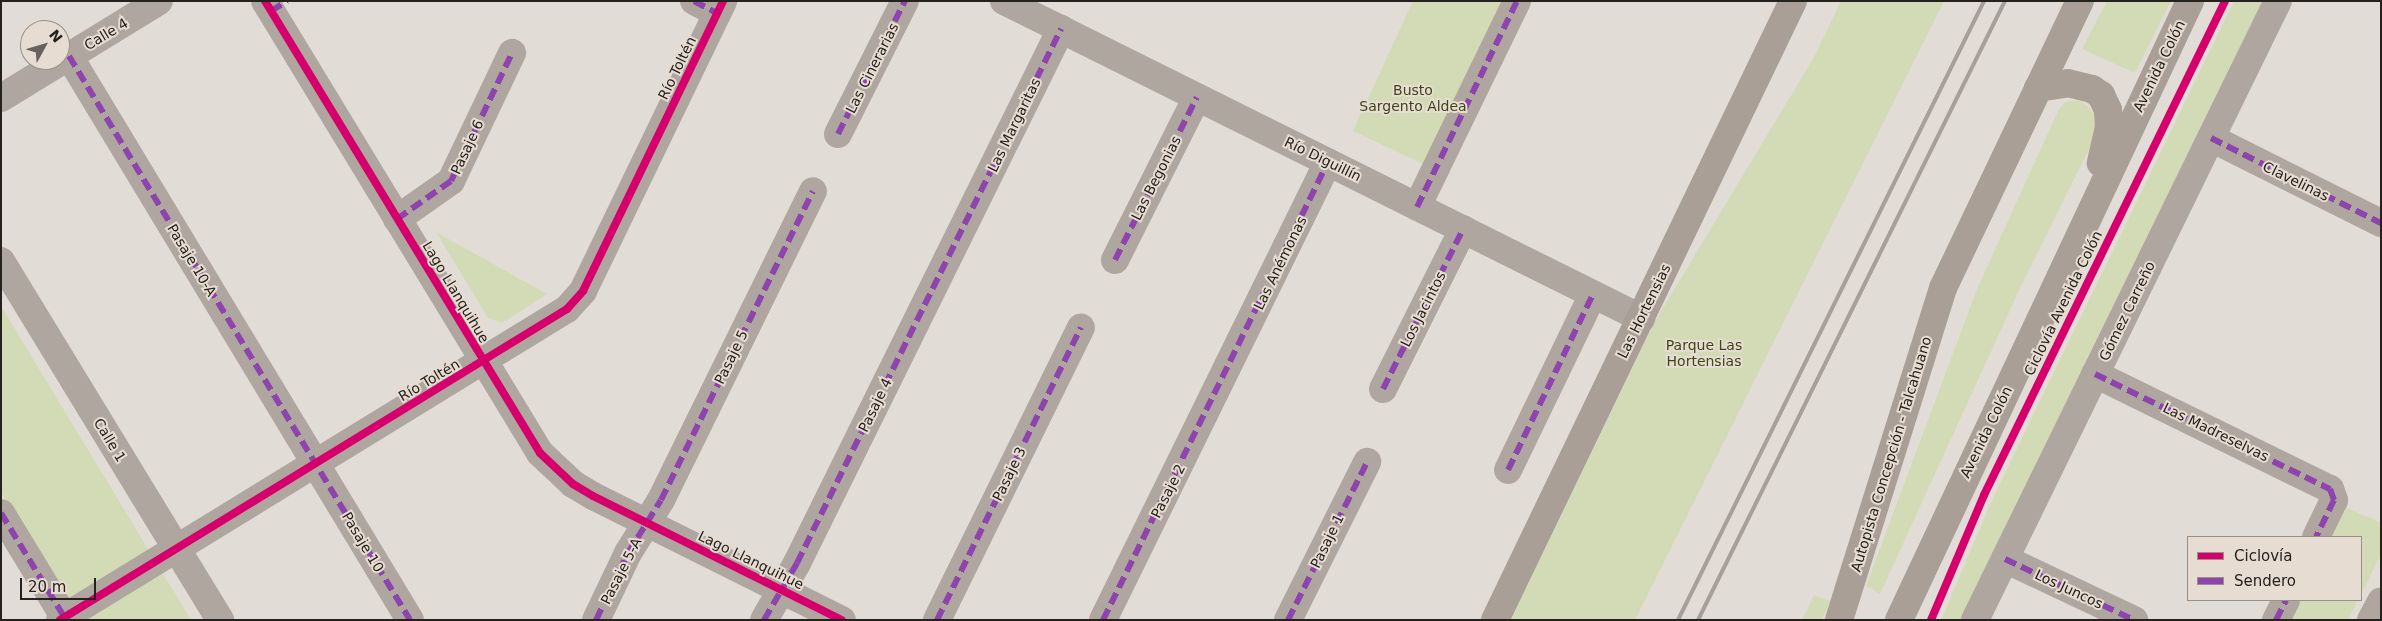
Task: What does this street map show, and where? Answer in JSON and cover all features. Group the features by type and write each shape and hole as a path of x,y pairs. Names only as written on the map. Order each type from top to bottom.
{"main road":[{"name":"Las Hortensias","path":"1495,620 1793,1"},
{"path":"2038,88 2080,1"},
{"name":"Avenida Colón","path":"1899,620 2090,208 2190,1"},
{"path":"2038,88 2068,84 2092,89 2101,95 2108,110 2109,127 2090,208"},
{"name":"Autopista Concepción - Talcahuano","path":"1839,620 1943,288 2038,88"}],"street":[{"name":"Calle 4","path":"70,55 159,1"},
{"name":"Las Cinerarias","path":"838,134 905,1"},
{"name":"Río Diguillín","path":"1004,1 1641,318"},
{"path":"1417,207 1517,1"},
{"name":"Gómez Carreño","path":"1975,620 2278,1"},
{"name":"Lago Llanquihue","path":"274,4 397,219 527,434 556,470 593,496 842,620"},
{"name":"Río Toltén","path":"63,619 484,362 567,309 582,291 712,5"},
{"name":"Las Margaritas","path":"967,220 1061,30"},
{"name":"Pasaje 6","path":"397,219 451,181 512,53"},
{"name":"Pasaje 10-A","path":"70,58 316,464"},
{"name":"Calle 4","path":"1,98 46,70"},
{"name":"Las Begonias","path":"1115,260 1197,97"},
{"name":"Clavelinas","path":"2211,138 2381,223"},
{"name":"Las Anémonas","path":"1232,363 1328,162"},
{"name":"Pasaje 5","path":"647,523 813,191"},
{"name":"Pasaje 4","path":"764,620 782,590 967,220"},
{"name":"Los Jacintos","path":"1383,389 1463,229"},
{"name":"Calle 1","path":"1,261 220,620"},
{"path":"1508,470 1593,294"},
{"name":"Pasaje 3","path":"937,620 1081,327"},
{"name":"Pasaje 2","path":"1103,620 1232,363"},
{"name":"Las Madreselvas","path":"2095,374 2326,486 2334,494 2334,500 2316,536"},
{"name":"Pasaje 1","path":"1288,620 1367,462"},
{"name":"Pasaje 10","path":"316,464 410,620"},
{"path":"1,513 63,619"},
{"name":"Pasaje 5-A","path":"596,620 628,553 647,523"},
{"name":"Los Juncos","path":"2005,559 2134,620"},
{"path":"2276,620 2286,601"},
{"path":"2372,620 2381,601"}],"green space":[{"name":"Busto Sargento Aldea","path":"1413,1 1503,1 1427,166 1353,131"},
{"name":"Parque Las Hortensias","path":"1841,1 1944,1 1635,620 1511,620 1654,323 1813,59"},
{"path":"2107,1 2171,1 2135,73 2082,49"},
{"path":"2234,1 2264,1 1961,620 1941,620 1992,500"},
{"path":"2077,100 2088,106 2097,119 2095,137 2021,286 1880,594 1866,586 1977,289 2058,111 2065,102"},
{"path":"436,232 547,294 502,323 488,318"},
{"path":"1,306 191,620 79,620 1,492"},
{"path":"2343,506 2381,523 2381,554 2362,593 2362,536 2328,536"},
{"path":"1814,595 1830,601 1822,620 1802,620"},
{"path":"2296,601 2358,601 2348,620 2287,620"}],"railway":[{"path":"1678,620 1984,1"},
{"path":"1698,620 2005,1"}],"marked path":[{"path":"271,11 287,1"},
{"path":"694,1 717,13"},
{"path":"838,134 905,1"},
{"path":"1417,207 1517,1"},
{"path":"764,620 797,563 1061,29"},
{"path":"397,219 451,181 512,53"},
{"path":"70,58 410,620"},
{"path":"1115,260 1197,97"},
{"path":"2211,138 2381,223"},
{"path":"1103,620 1328,162"},
{"path":"596,620 628,553 661,500 813,191"},
{"path":"1383,389 1463,229"},
{"path":"1508,470 1593,294"},
{"path":"937,620 1081,327"},
{"path":"2095,374 2330,489 2334,500 2316,536"},
{"path":"1288,620 1367,462"},
{"path":"1,513 66,620"},
{"path":"2005,559 2134,620"},
{"path":"2276,620 2286,601"}],"cycle path":[{"path":"265,1 540,453 573,484 593,496 842,620"},
{"path":"60,620 567,309 583,291 723,1"},
{"name":"Ciclovía Avenida Colón","path":"1931,620 1984,495 2225,1"}]}
